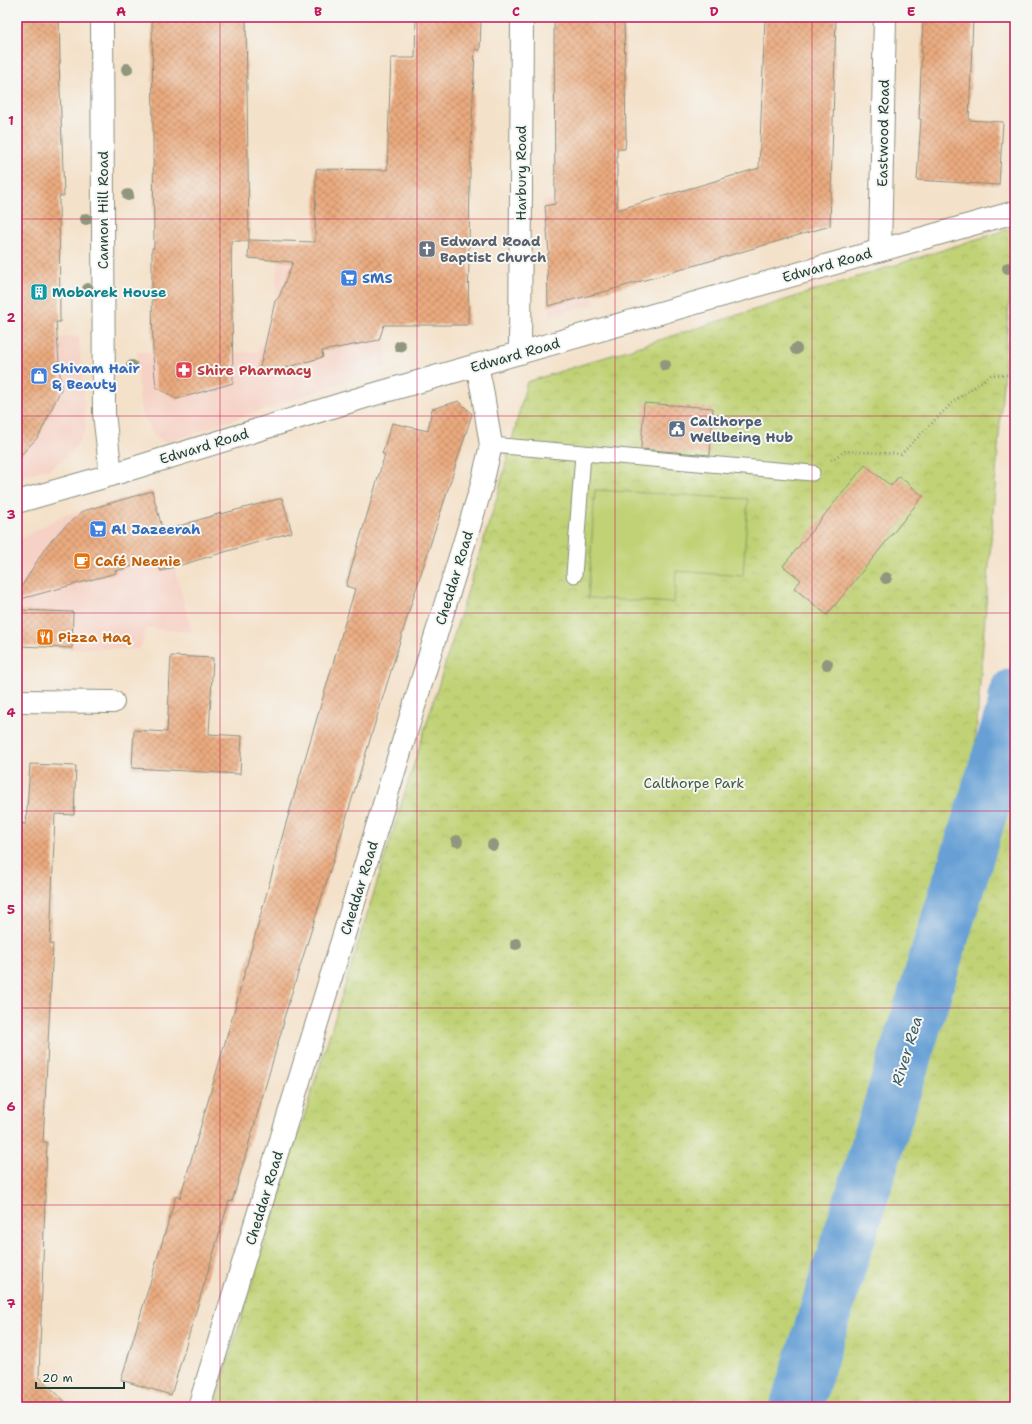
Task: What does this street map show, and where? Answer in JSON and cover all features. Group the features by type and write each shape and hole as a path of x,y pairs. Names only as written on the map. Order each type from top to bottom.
{"street":[{"name":"Cannon Hill Road","path":"102,17 104,412 111,475"},
{"name":"Harbury Road","path":"520,353 522,17"},
{"name":"Eastwood Road","path":"880,250 885,17"},
{"name":"Edward Road","path":"17,502 111,475 351,401 1012,213"},
{"name":"Cheddar Road","path":"199,1407 477,503 491,445 477,366"},
{"path":"17,700 113,702"}],"lane":[{"path":"491,445 812,473"},
{"path":"574,575 583,454"}],"path":[{"path":"812,473 845,451 901,454 953,402 991,375 1015,375"}],"shaded area":[{"path":"316,169 387,170 384,325 386,367 167,443 154,436 140,408 137,352 258,352 271,318 275,301 280,239 315,241"},
{"path":"566,196 595,304 550,316 543,201"},
{"path":"79,337 86,430 70,455 49,469 17,477 17,339"},
{"path":"153,491 192,632 147,628 140,649 17,646 17,541 60,517"}],"green space":[{"name":"Calthorpe Park","path":"1015,227 970,813 785,1407 220,1407 217,1396 498,494 527,382"},
{"path":"595,490 748,499 743,576 676,571 674,603 588,598"},
{"path":"1015,780 1015,1407 810,1407"}],"building":[{"path":"17,17 59,17 59,63 64,196 59,196 60,322 56,322 61,389 39,436 17,459"},
{"path":"152,17 246,17 249,240 315,242 316,169 387,170 391,58 415,58 416,17 481,17 480,50 475,49 470,173 468,325 384,325 379,340 322,351 323,357 258,376 275,301 279,297 293,262 248,258 249,241 231,241 233,383 177,399 156,387 153,356 152,289 152,248 154,248"},
{"path":"554,17 624,17 626,137 625,149 617,149 617,210 759,168 765,17 836,17 830,226 607,291 548,306 547,255 549,254 545,206 555,204"},
{"path":"923,17 973,17 969,120 1003,122 999,185 917,180 921,119 919,119"},
{"path":"459,401 472,414 410,608 283,1021 284,1022 232,1202 229,1201 171,1395 121,1380 176,1196 180,1198 235,1008 286,823 355,589 346,586 385,454 382,454 392,423 428,431 432,409"},
{"name":"Calthorpe Wellbeing Hub","path":"644,403 713,408 710,455 641,449"},
{"path":"865,465 891,486 899,476 923,496 827,615 794,588 801,580 783,566"},
{"path":"152,491 163,531 221,513 282,498 292,532 161,571 158,559 115,571 116,573 17,600 17,594 45,548 61,530 83,511"},
{"name":"Pizza Haq","path":"17,610 73,612 72,648 17,646"},
{"path":"171,656 213,658 209,734 242,736 240,774 132,768 134,730 167,732"},
{"path":"30,764 76,766 74,815 55,814 50,944 53,944 43,1142 47,1142 39,1377 71,1407 17,1407 17,823 26,824"}],"waterway":[{"name":"River Rea","path":"796,1407 1015,703 1015,694"}],"place":[{"name":"Edward Road Baptist Church","path":"427,249"},
{"name":"SMS","path":"349,278"},
{"name":"Mobarek House","path":"39,292"},
{"name":"Shire Pharmacy","path":"184,370"},
{"name":"Shivam Hair & Beauty","path":"39,376"},
{"name":"Calthorpe Wellbeing Hub","path":"677,429"},
{"name":"Al Jazeerah","path":"98,529"},
{"name":"Café Neenie","path":"82,561"},
{"name":"Pizza Haq","path":"45,637"}]}
